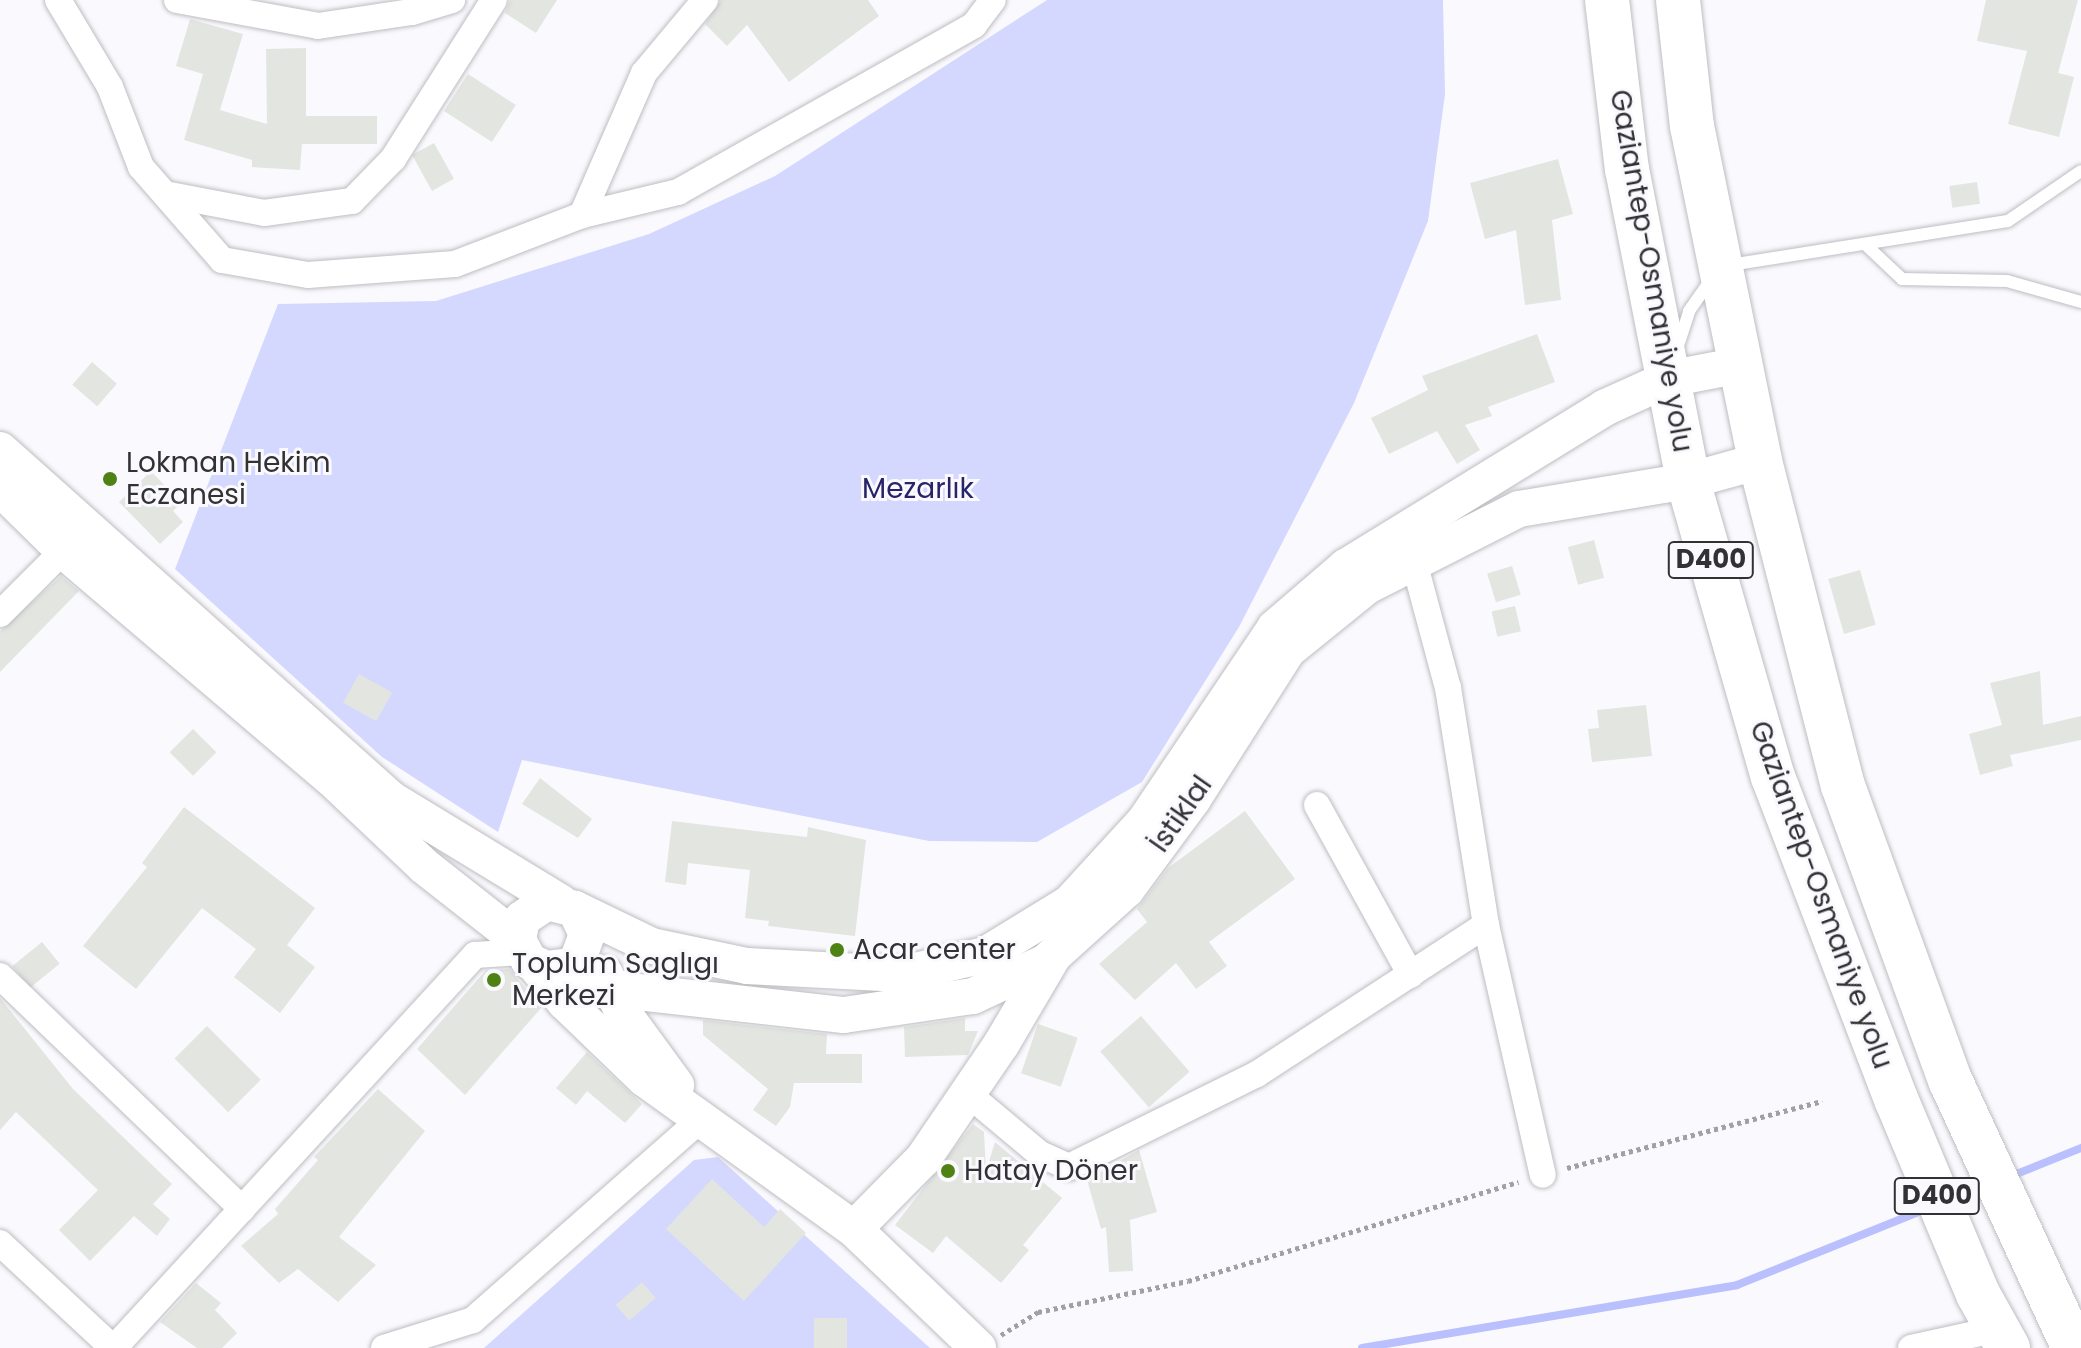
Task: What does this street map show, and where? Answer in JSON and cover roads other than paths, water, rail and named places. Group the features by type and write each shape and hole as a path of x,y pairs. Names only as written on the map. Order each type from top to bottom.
{"highway":[{"name":"Gaziantep-Osmaniye yolu","path":"1607,0 1627,169 1688,481 1773,777 1896,1099 1995,1323"},
{"name":"Gaziantep-Osmaniye yolu","path":"1678,0 1692,126 1760,461 1843,786 1951,1082 2074,1348"}],"street":[{"path":"58,0 110,87 141,167 170,195 222,260 308,275 455,264 582,215 678,192 974,25 993,0"},
{"path":"177,0 318,26 412,12 452,0"},
{"path":"170,195 264,213 352,201 393,159 494,0"},
{"path":"582,215 644,73 705,0"},
{"path":"0,488 75,539 392,800 574,915 652,946 747,966 902,974 985,955 1070,903 1145,821 1275,628 1346,567 1591,416 1668,379 1741,365"},
{"path":"0,450 75,539 331,778 530,957 565,1002 645,1079 703,1117 854,1229 985,1344"},
{"name":"İstiklal","path":"530,957 609,983 696,1001 844,1015 973,996 1052,958 1126,890 1193,799 1288,650 1367,586 1519,509 1688,481 1760,461"},
{"path":"0,614 75,539"},
{"path":"1414,562 1448,688 1486,925 1543,1175"},
{"path":"1317,805 1411,975"},
{"path":"530,957 530,910 574,915"},
{"path":"0,1243 114,1348 475,955 530,957 559,970 578,959 574,915"},
{"path":"574,915 609,983 669,1078 703,1117"},
{"path":"967,1093 1040,1154 1069,1167 1257,1074 1486,925"},
{"path":"854,1229 923,1159 1052,958"},
{"path":"0,976 242,1209"},
{"path":"384,1348 473,1320 703,1117"},
{"path":"1911,1348 1995,1323"}],"lane":[{"path":"1668,379 1689,311 1721,266 1867,246 2008,221 2081,171"},
{"path":"1867,246 1902,279 2007,281 2081,302"}],"waterway":[{"path":"2009,1177 2081,1148"},
{"path":"1953,1199 1985,1186"},
{"path":"1362,1348 1737,1285 1929,1208"}],"place":[{"name":"Lokman Hekim Eczanesi","path":"110,479"},
{"name":"Acar center","path":"837,950"},
{"name":"Toplum Saglıgı Merkezi","path":"494,980"},
{"name":"Hatay Döner","path":"948,1171"}],"park label":[{"name":"Mezarlık","path":"918,489"}]}
